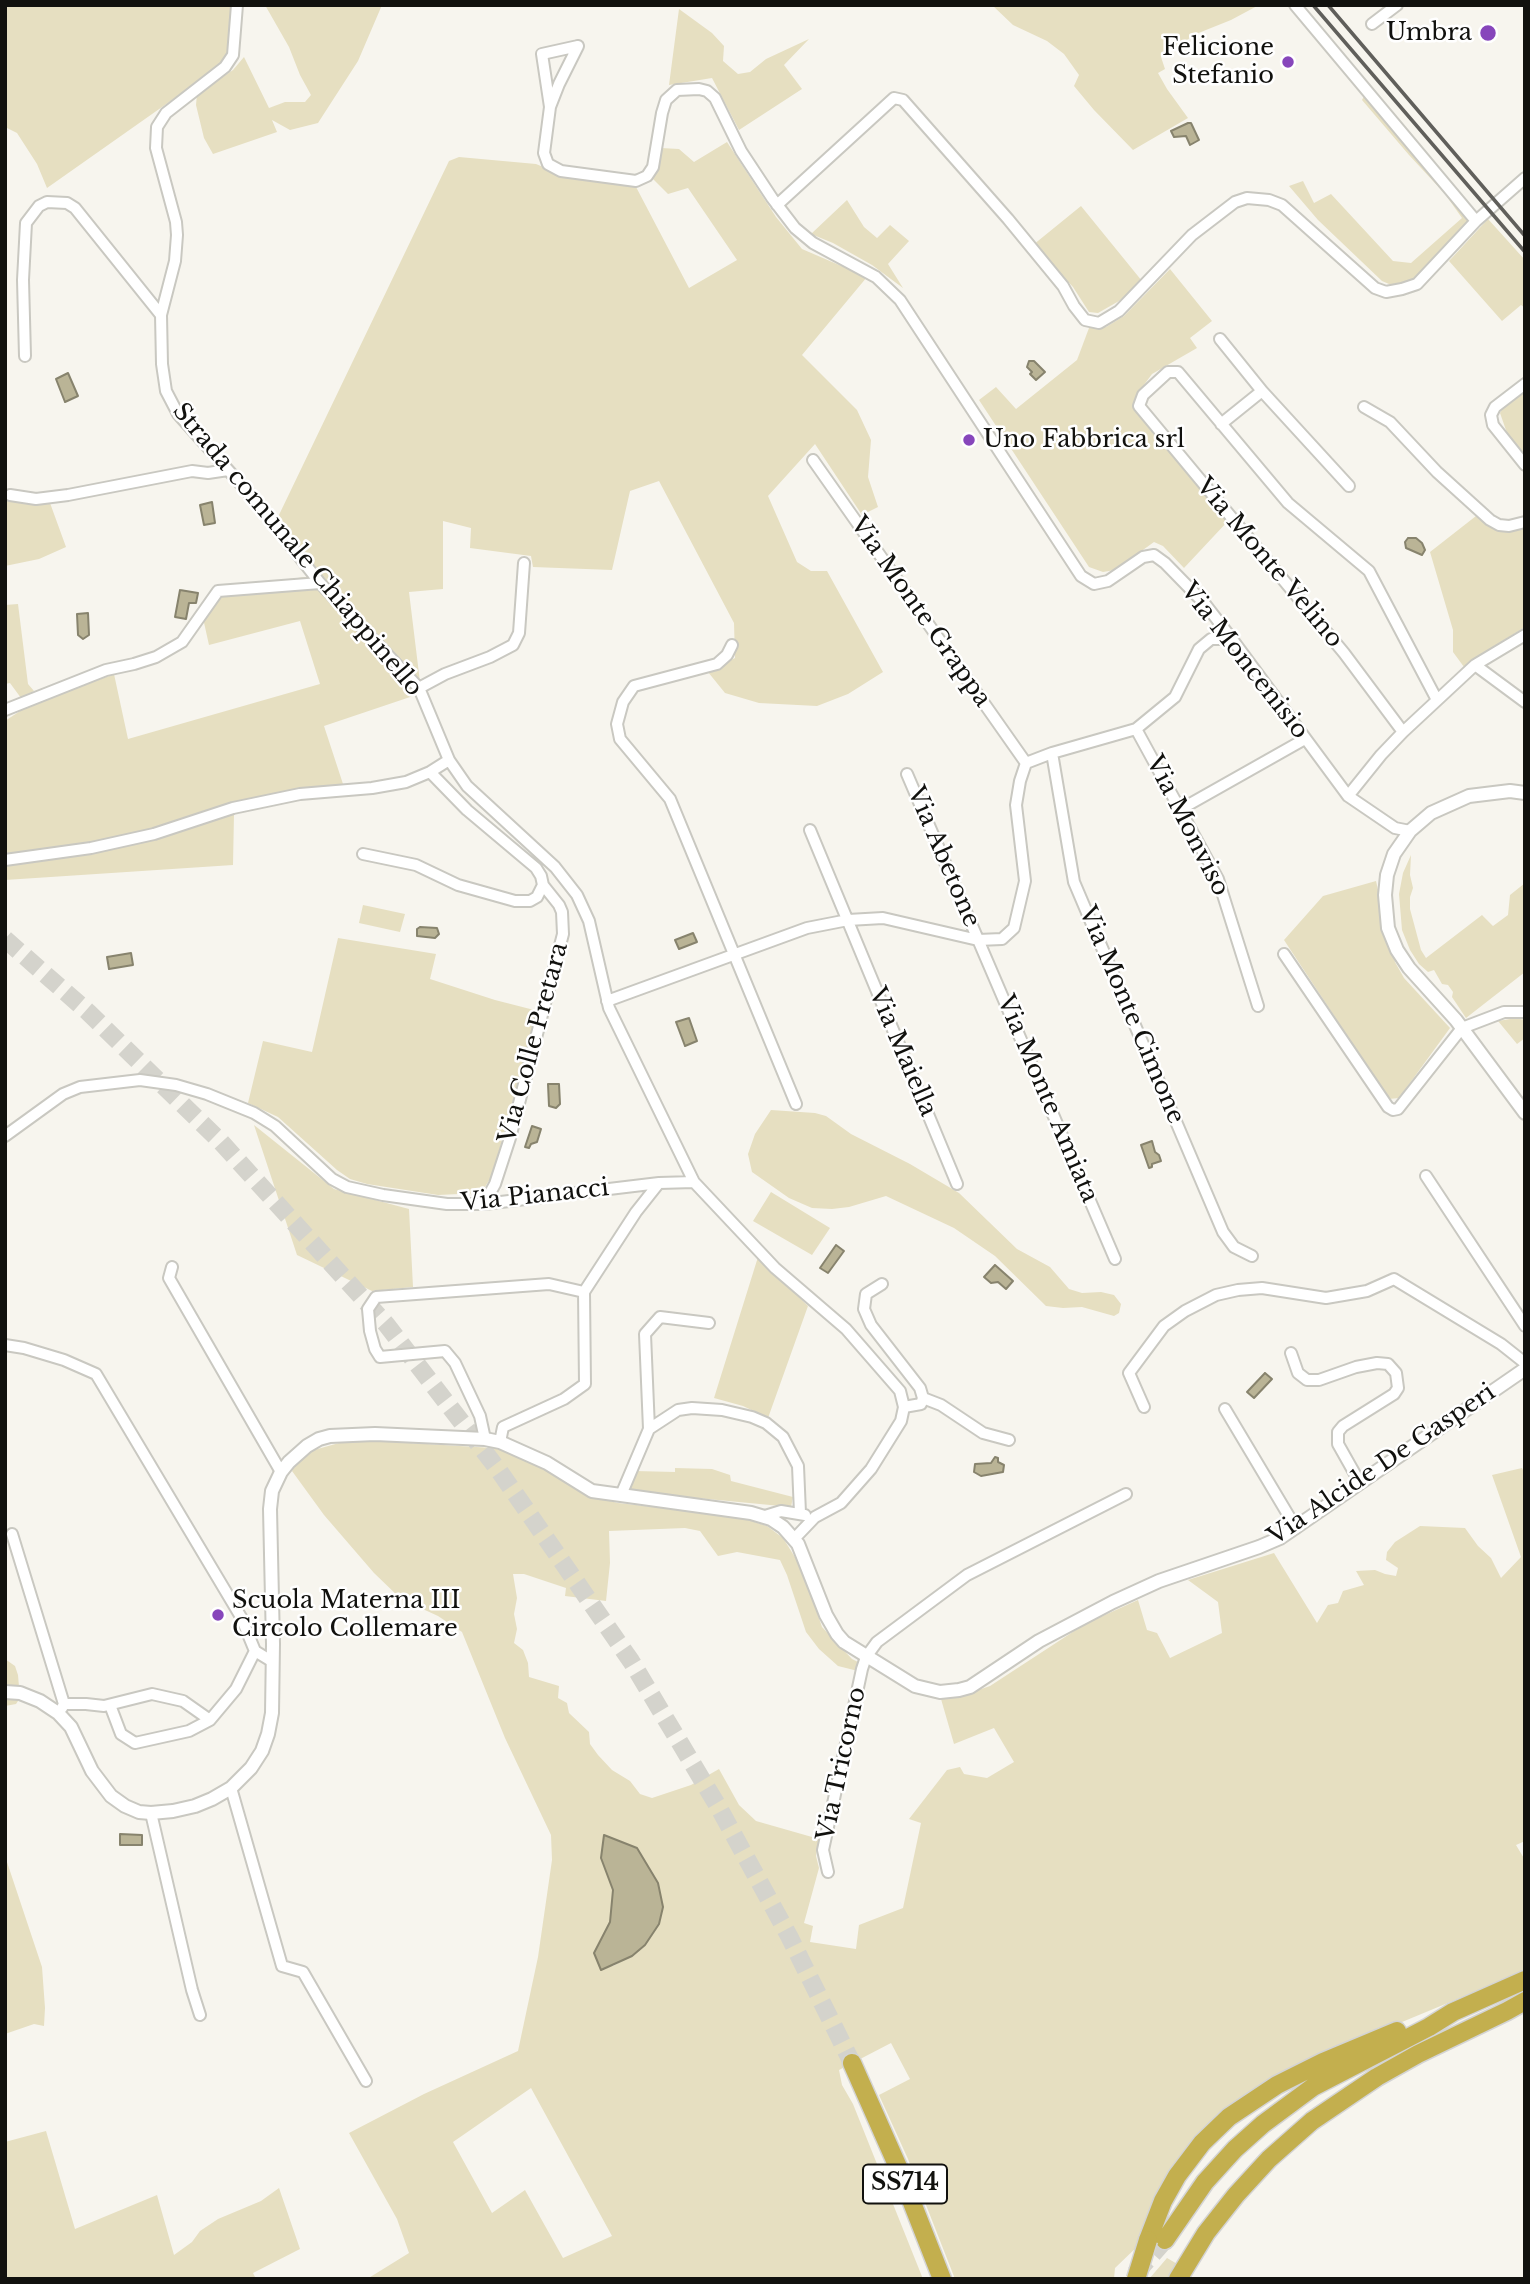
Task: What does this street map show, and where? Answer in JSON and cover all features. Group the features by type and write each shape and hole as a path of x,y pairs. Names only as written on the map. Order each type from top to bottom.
{"highway":[{"path":"1136,2279 1156,2240 1205,2182 1248,2136 1279,2112 1313,2087 1351,2066 1453,2012 1525,1980"},
{"path":"1279,2112 1390,2056 1505,2006 1525,2000"},
{"path":"1178,2279 1206,2233 1236,2195 1269,2159 1312,2121 1377,2077 1525,2000"},
{"path":"1156,2240 1163,2201 1186,2164 1210,2134 1241,2108 1277,2085 1323,2063 1424,2020 1453,2012"},
{"name":"SS714","path":"852,2063 942,2279"},
{"path":"931,2249 944,2261 950,2279"}],"street":[{"name":"Strada comunale Chiappinello","path":"237,5 233,55 225,67 166,113 157,127 156,148 177,235 175,261 161,315 162,364 166,391 178,414 254,499 320,583 419,688 449,760 476,796 555,867 577,895 589,921 607,1001 694,1182 770,1264 854,1338 896,1384 904,1407"},
{"path":"1295,5 1476,221"},
{"path":"1372,24 1397,5"},
{"path":"550,107 542,54 578,46 550,107 544,153 548,164 561,171 636,181 647,176 653,167 666,100 677,90 707,91 715,98 741,151 777,205 894,98 903,100 1008,219 1063,286 1085,320 1099,323 1119,311 1192,235 1235,202 1247,198 1269,200 1282,205 1375,288 1386,292 1417,284 1476,221 1522,180"},
{"path":"25,356 23,280 26,223 39,206 47,202 67,203 75,208 110,255 161,315"},
{"name":"Via Moncenisio","path":"777,205 795,228 813,243 876,277 900,300 1081,576 1094,584 1108,580 1143,557 1154,555 1165,563 1205,604 1348,796 1395,828 1410,831"},
{"path":"1220,339 1262,391 1349,486"},
{"name":"Via Monte Velino","path":"1221,424 1178,372 1168,372 1143,395 1139,406 1344,653 1403,732"},
{"path":"1525,384 1495,407 1491,415 1493,425 1525,465"},
{"path":"1262,391 1221,424 1288,503 1369,571 1437,700"},
{"path":"1364,407 1390,422 1437,472 1490,520 1509,526 1525,523"},
{"name":"Via Monte Grappa","path":"814,460 1026,763"},
{"path":"10,495 36,499 192,471 208,473 228,470"},
{"path":"419,688 513,645 519,633 524,563"},
{"path":"5,710 106,670 156,657 182,642 218,591 320,583"},
{"path":"1348,796 1403,732 1475,665 1525,635"},
{"path":"607,1001 807,928 848,920 883,918 978,940 1002,939 1014,928 1025,881 1016,805 1026,763 1136,729 1175,697 1199,649 1211,639 1231,639"},
{"path":"732,645 727,655 717,664 634,686 623,702 617,724 620,739 670,799 796,1104"},
{"path":"1475,665 1525,702"},
{"name":"Via Monviso","path":"1136,729 1218,879 1258,1006"},
{"path":"1181,809 1305,739"},
{"name":"Via Monte Cimone","path":"1052,753 1074,882 1223,1232 1234,1247 1252,1256"},
{"path":"5,860 91,848 154,834 233,808 300,794 372,788 406,782 449,760"},
{"name":"Via Colle Pretara","path":"430,772 467,810 533,864 543,885 562,912 562,934 510,1138 495,1184 484,1204"},
{"name":"Via Abetone","path":"907,774 978,940"},
{"path":"1525,793 1510,791 1469,796 1431,813 1410,831 1394,854 1387,874 1385,895 1388,928 1397,950 1409,968 1462,1028 1525,1112"},
{"name":"Via Maiella","path":"810,830 957,1184"},
{"path":"363,854 416,865 458,885 515,901 534,899 543,885"},
{"name":"Via Monte Amiata","path":"978,940 1115,1259"},
{"path":"1284,954 1392,1110 1398,1109 1462,1028 1504,1012 1525,1012"},
{"name":"Via Pianacci","path":"5,1136 63,1094 80,1087 140,1080 176,1085 254,1112 275,1126 332,1179 347,1187 447,1204 484,1204 659,1183 694,1182"},
{"path":"1426,1175 1525,1326"},
{"path":"500,1442 503,1427 564,1399 585,1384 584,1292 636,1212 659,1183"},
{"path":"172,1267 169,1279 281,1472"},
{"path":"1144,1407 1129,1373 1164,1326 1216,1295 1238,1290 1262,1288 1326,1298 1367,1290 1394,1279 1501,1344 1525,1363"},
{"path":"485,1439 480,1416 455,1363 445,1350 380,1357 370,1331 368,1309 376,1297 549,1284 584,1292"},
{"path":"882,1284 866,1294 864,1313 916,1382 923,1398 941,1405 983,1433 1009,1440"},
{"path":"621,1495 649,1429 645,1334 660,1317 709,1323"},
{"path":"5,1345 64,1360 96,1374 241,1617 255,1651 273,1662"},
{"path":"1291,1353 1298,1373 1307,1380 1319,1380 1377,1363 1388,1364 1396,1373 1398,1388 1394,1394 1343,1426 1338,1432 1338,1444 1360,1483"},
{"name":"Via Alcide De Gasperi","path":"12,1534 61,1709 93,1771 111,1796 139,1812 151,1813 195,1806 212,1799 231,1788 251,1768 262,1751 272,1713 272,1491 281,1472 307,1446 319,1439 375,1434 485,1439 500,1442 547,1463 592,1491 765,1516 779,1524 794,1539 803,1554 831,1625 844,1642 905,1681 920,1688 946,1692 965,1689 1039,1641 1113,1602 1168,1578 1267,1545 1296,1528 1525,1369"},
{"path":"794,1539 814,1517 841,1503 866,1476 896,1431 904,1407 918,1406 923,1398"},
{"path":"649,1429 678,1410 692,1408 722,1409 766,1423 783,1437 798,1466 800,1513"},
{"path":"1225,1409 1296,1528"},
{"path":"866,1657 877,1642 967,1575 1126,1494"},
{"path":"765,1516 781,1511 814,1517"},
{"path":"110,1705 121,1734 135,1743 189,1731 210,1720 236,1689 255,1651"},
{"name":"Via Tricorno","path":"828,1872 823,1850 866,1657"},
{"name":"Via Alcide De Gasperi","path":"5,1692 30,1697 61,1709"},
{"path":"61,1709 110,1705 152,1694 183,1702 210,1720"},
{"path":"231,1788 282,1966 303,1972 366,2081"},
{"path":"151,1813 200,2015"}],"shaded area":[{"path":"5,5 232,5 230,46 216,69 47,188 37,164 17,133 5,127"},
{"path":"265,5 382,5 358,61 318,123 290,130 272,120 277,132 213,154 204,138 196,105 197,94 233,70 244,57 269,108 285,102 305,102 311,95 289,47"},
{"path":"992,5 1259,5 1196,34 1161,57 1165,69 1158,73 1188,118 1133,150 1074,86 1079,75 1064,54 1047,41 1013,25"},
{"path":"679,9 712,33 724,46 723,61 738,74 750,72 766,59 809,39 784,65 802,89 739,130 712,78 669,85"},
{"path":"1365,94 1469,216 1469,225 1423,273 1404,284 1382,281 1318,220 1289,186 1303,181 1314,203 1331,194 1393,261 1411,263 1462,218 1445,194 1362,100"},
{"path":"1191,123 1199,140 1190,145 1186,136 1174,137 1171,131"},
{"path":"727,142 776,217 802,249 867,277 802,355 857,410 871,440 868,477 878,507 862,515 815,444 768,496 797,562 811,571 827,571 883,672 848,694 817,706 759,703 725,693 708,672 735,658 734,623 659,481 630,491 612,570 533,567 531,556 470,548 471,528 443,521 443,589 409,592 420,682 425,692 324,726 343,784 234,814 233,865 5,880 5,721 23,709 114,674 128,739 320,684 300,621 209,645 201,609 214,588 322,575 278,517 449,161 459,157 536,164 563,175 635,185 689,288 737,260 688,188 668,194 651,177 661,148 679,149 694,162"},
{"path":"847,200 864,227 877,238 890,225 909,241 888,264 903,288 872,265 811,234"},
{"path":"1081,206 1142,281 1119,301 1098,313 1089,312 1073,287 1033,245"},
{"path":"1488,219 1525,260 1525,308 1521,305 1502,321 1449,261"},
{"path":"1170,269 1212,321 1190,338 1197,348 1152,374 1141,389 1137,410 1228,521 1184,568 1163,546 1154,542 1115,570 1103,572 1089,567 979,400 996,387 1016,409 1077,360 1089,328 1106,327 1124,316"},
{"path":"1029,361 1034,361 1045,372 1036,380 1027,367"},
{"path":"68,373 78,396 65,402 56,379"},
{"path":"1525,389 1525,454 1507,433 1500,413 1503,407"},
{"path":"5,497 29,503 50,503 66,547 39,559 5,566"},
{"path":"212,502 215,523 204,525 200,505"},
{"path":"1476,516 1503,529 1525,527 1525,627 1464,667 1453,652 1453,630 1430,552"},
{"path":"1408,538 1416,538 1422,543 1425,550 1422,555 1406,548 1405,542"},
{"path":"180,590 198,593 196,603 189,603 186,619 175,617"},
{"path":"18,604 28,684 34,691 21,698 10,683 5,684 5,605"},
{"path":"88,613 89,635 83,639 78,635 77,614"},
{"path":"1411,855 1410,875 1413,888 1410,909 1421,950 1426,958 1482,915 1493,926 1508,915 1510,895 1525,883 1525,972 1466,1018 1452,997 1453,992 1448,985 1442,984 1434,970 1428,972 1419,964 1402,930 1399,894 1403,873"},
{"path":"1376,881 1395,962 1404,978 1450,1028 1399,1098 1389,1099 1284,940 1323,896"},
{"path":"363,905 405,914 400,932 359,923"},
{"path":"437,928 439,934 435,938 417,936 417,929"},
{"path":"693,933 697,942 679,949 675,940"},
{"path":"338,938 436,954 430,979 538,1011 492,1176 481,1193 438,1195 350,1179 278,1117 248,1103 263,1041 312,1052"},
{"path":"131,953 133,965 109,969 107,957"},
{"path":"689,1018 697,1041 685,1046 676,1022"},
{"path":"1516,1018 1525,1020 1525,1038 1517,1044 1498,1021"},
{"path":"548,1084 559,1084 560,1104 556,1108 549,1106"},
{"path":"771,1110 826,1116 851,1134 910,1164 959,1193 1017,1249 1050,1267 1069,1289 1082,1293 1101,1292 1114,1295 1121,1304 1119,1313 1114,1316 1082,1307 1046,1306 995,1256 954,1228 886,1196 832,1209 812,1208 789,1198 752,1172 748,1154 755,1134"},
{"path":"254,1125 334,1189 409,1209 413,1287 372,1291 297,1255"},
{"path":"532,1126 541,1129 537,1142 529,1148 525,1147"},
{"path":"1152,1141 1161,1161 1149,1168 1141,1145"},
{"path":"771,1192 830,1228 812,1255 753,1221"},
{"path":"836,1245 844,1251 828,1273 820,1268"},
{"path":"758,1257 808,1306 768,1418 743,1406 714,1398"},
{"path":"995,1265 1013,1281 1006,1289 998,1282 991,1283 984,1277"},
{"path":"1265,1373 1272,1379 1254,1398 1247,1392"},
{"path":"377,1441 508,1451 598,1498 618,1503 737,1516 767,1526 783,1538 803,1570 822,1627 852,1659 860,1663 858,1671 838,1666 819,1649 806,1632 780,1560 737,1552 718,1556 700,1531 685,1528 609,1531 610,1563 606,1601 565,1596 566,1588 524,1574 513,1574 517,1598 514,1643 523,1650 529,1677 559,1686 558,1698 567,1703 569,1713 589,1732 590,1744 598,1755 612,1770 630,1781 640,1794 652,1798 691,1785 719,1769 739,1805 756,1821 819,1839 816,1856 819,1868 804,1923 813,1926 810,1942 856,1949 859,1925 903,1908 921,1823 909,1819 947,1770 960,1767 964,1774 987,1778 1014,1762 994,1728 954,1744 941,1699 958,1697 990,1686 1085,1624 1138,1600 1147,1630 1157,1633 1170,1658 1222,1633 1218,1602 1188,1580 1274,1553 1317,1623 1328,1605 1338,1603 1343,1591 1364,1585 1356,1571 1375,1570 1396,1576 1398,1568 1386,1560 1387,1552 1395,1542 1420,1526 1465,1528 1491,1558 1501,1578 1521,1557 1492,1475 1522,1468 1525,1474 1525,1841 1516,1845 1525,1860 1525,1971 1361,2039 1228,2111 1141,2243 1115,2268 1114,2279 955,2279 908,2159 879,2095 910,2079 891,2043 839,2070 842,2085 853,2104 923,2279 367,2279 409,2253 397,2219 349,2133 424,2094 518,2051 538,1957 552,1860 551,1835 505,1738 462,1632 438,1616 401,1599 374,1573 324,1515 292,1471 299,1460 314,1450 339,1443","holes":["601,1858 645,1945 613,1966 594,1953 610,1922 613,1890","531,2088 612,2236 563,2258 525,2190 492,2213 453,2142"]},
{"path":"995,1457 1004,1465 1003,1472 981,1476 974,1472 975,1464 991,1463"},
{"path":"675,1468 712,1469 730,1475 731,1481 793,1497 791,1507 624,1491 635,1471 675,1472"},
{"path":"5,1659 15,1666 20,1698 16,1704 5,1706"},
{"path":"120,1834 142,1835 142,1845 120,1845"},
{"path":"604,1835 637,1848 658,1883 663,1907 659,1924 645,1945 632,1956 601,1970 594,1953 610,1922 613,1890 601,1858"},
{"path":"5,1856 42,1967 45,2008 44,2026 34,2024 5,2034"},
{"path":"46,2131 75,2229 157,2195 174,2255 192,2242 200,2231 218,2219 261,2201 279,2188 300,2249 253,2273 256,2279 5,2279 5,2142"},
{"path":"1167,2258 1179,2265 1171,2279 1149,2279"}],"tunnel":[{"path":"5,939 88,1012 221,1142 386,1324 500,1472 631,1661 719,1808 789,1936 852,2063"},
{"path":"1135,2274 1165,2240"}],"railway":[{"path":"1313,5 1525,252"},
{"path":"1328,5 1525,236"}],"place":[{"name":"Umbra","path":"1488,33"},
{"name":"Felicione Stefanio","path":"1288,62"},
{"name":"Uno Fabbrica srl","path":"969,440"},
{"name":"Scuola Materna III Circolo Collemare","path":"218,1615"}]}
